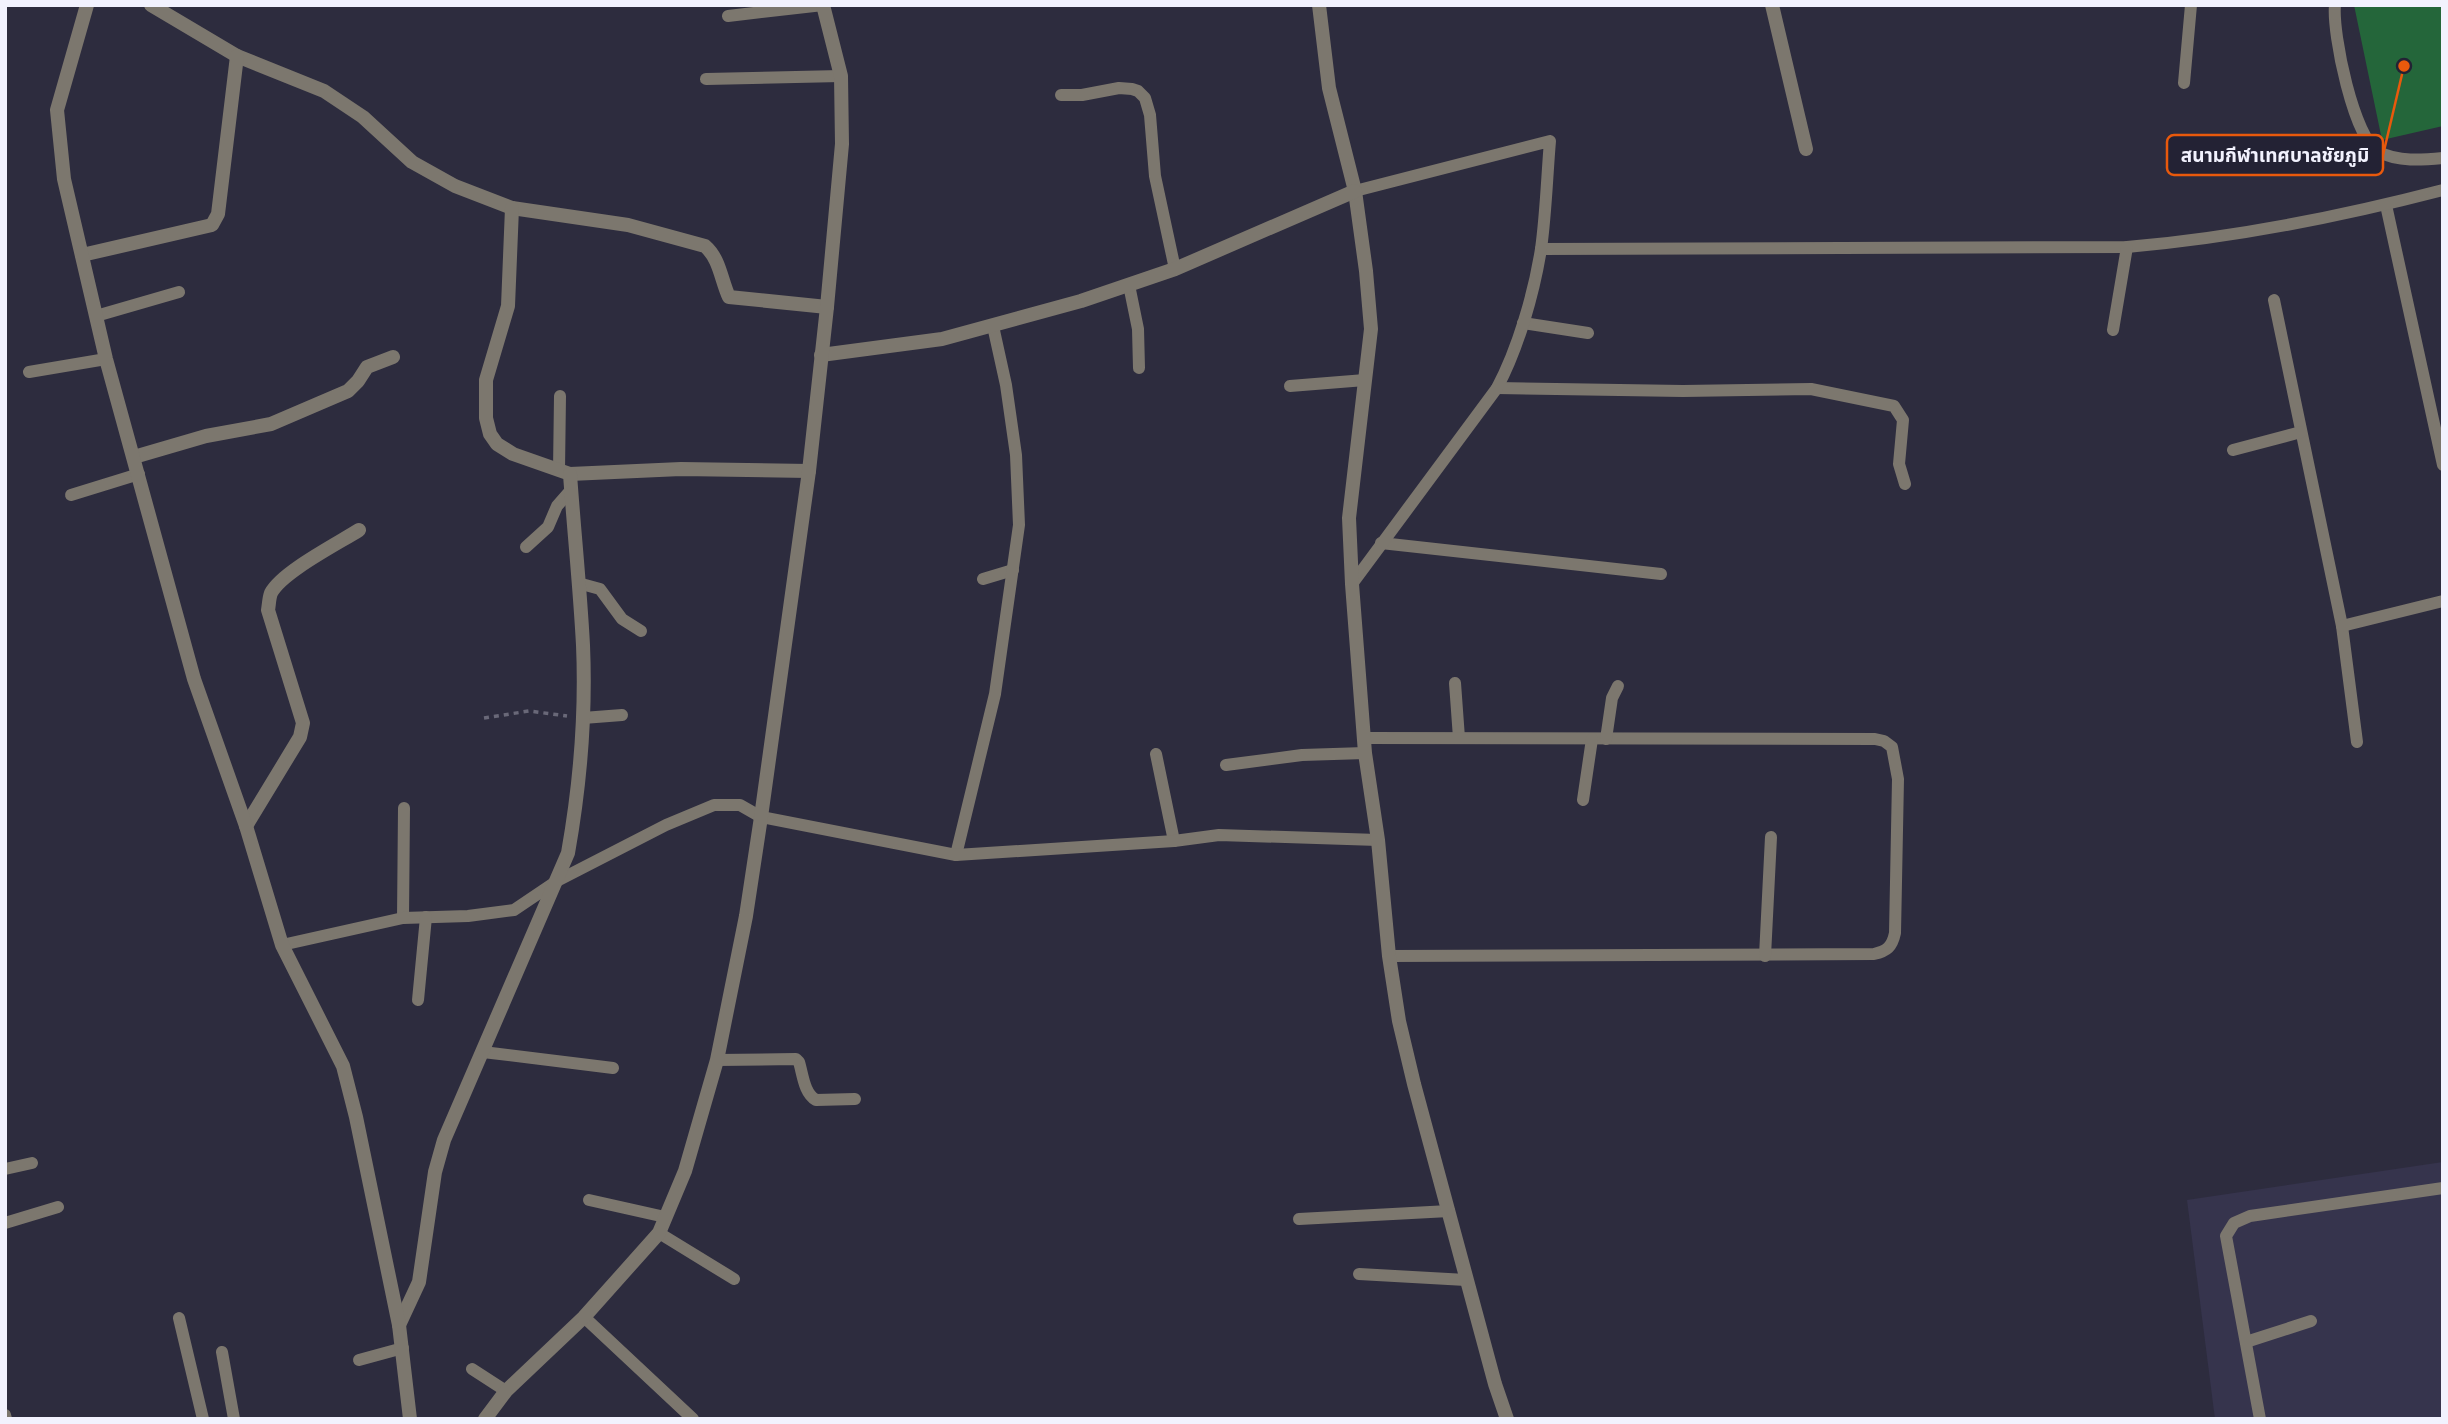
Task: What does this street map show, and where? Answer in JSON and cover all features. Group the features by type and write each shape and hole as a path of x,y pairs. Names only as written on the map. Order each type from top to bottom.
{"street":[{"path":"87,5 57,110 64,179 106,359 194,679 246,826 282,945 343,1066 356,1116 399,1325 410,1419"},
{"path":"151,5 237,56 324,91 363,117 412,162 455,186 512,208 628,225 705,246 717,262 729,297 827,307"},
{"path":"485,1419 506,1391 584,1317 659,1233 685,1171 717,1060 746,916 761,817 809,471 827,307 842,144 841,76 823,5"},
{"path":"1319,5 1329,88 1354,191 1366,271 1371,329 1349,518 1365,746 1378,840 1389,956 1399,1021 1413,1084 1507,1419"},
{"path":"1772,5 1806,149"},
{"path":"82,255 212,225 218,214 237,56"},
{"path":"821,355 942,339 1081,301 1175,269 1354,191"},
{"path":"512,208 508,306 486,380 486,418 490,434 497,444 513,454 565,472 681,469 809,471"},
{"path":"134,457 206,436 271,424 340,396 358,382 367,367 393,357"},
{"path":"399,1325 419,1282 435,1172 444,1140 568,853 575,813 583,718 583,647 571,490 565,472"},
{"path":"246,826 300,737 303,723 268,610 271,595 277,585 296,569 359,530"}],"lane":[{"path":"728,16 823,5"},
{"path":"2184,83 2191,5"},
{"path":"2335,5 2340,63 2362,130 2376,151 2401,159 2443,158"},
{"path":"706,79 841,76"},
{"path":"1061,95 1082,95 1119,88 1138,90 1145,99 1150,115 1155,176 1175,269"},
{"path":"1352,584 1497,388 1508,368 1523,324 1541,250 1550,141 1354,191"},
{"path":"1541,250 2127,247 2278,227 2386,205 2443,190"},
{"path":"2386,205 2443,465"},
{"path":"2113,330 2127,247"},
{"path":"1129,285 1138,329 1139,368"},
{"path":"96,316 180,292"},
{"path":"2274,300 2342,626 2357,742"},
{"path":"1523,324 1588,333"},
{"path":"956,855 995,694 1019,525 1016,455 1006,384 993,326"},
{"path":"29,372 106,359"},
{"path":"1290,386 1365,380"},
{"path":"1497,388 1811,390 1894,406 1903,420 1899,464 1905,484"},
{"path":"560,396 565,472"},
{"path":"2429,401 2443,398"},
{"path":"2233,450 2301,432"},
{"path":"71,495 139,474"},
{"path":"526,547 548,527 557,506 571,490"},
{"path":"1381,543 1661,574"},
{"path":"983,579 1013,570"},
{"path":"578,583 600,589 622,620 641,631"},
{"path":"2342,626 2443,601"},
{"path":"1455,683 1459,738"},
{"path":"1606,739 1612,698 1618,686"},
{"path":"583,718 622,715"},
{"path":"1227,765 1365,746 1459,738 1875,739 1892,747 1898,779 1895,933 1893,944 1885,952 1765,957 1389,956"},
{"path":"1583,800 1592,739"},
{"path":"1156,754 1174,841"},
{"path":"282,945 403,918 468,916 514,909 557,881 666,825 714,805 740,805 761,817 956,855 1174,841 1219,835 1378,840"},
{"path":"403,918 404,808"},
{"path":"1765,957 1771,837"},
{"path":"418,1000 426,917"},
{"path":"483,1052 613,1068"},
{"path":"717,1060 796,1059 812,1098 855,1099"},
{"path":"5,1169 32,1163"},
{"path":"2260,1419 2226,1236 2234,1223 2250,1216 2443,1188"},
{"path":"589,1200 665,1217"},
{"path":"5,1223 58,1207"},
{"path":"1299,1219 1449,1211"},
{"path":"659,1233 734,1279"},
{"path":"1359,1274 1466,1280"},
{"path":"584,1317 693,1419"},
{"path":"178,1318 203,1419"},
{"path":"2246,1342 2311,1321"},
{"path":"359,1360 403,1348"},
{"path":"222,1352 234,1419"},
{"path":"472,1368 506,1391"}],"path":[{"path":"484,718 529,711 583,718"}],"shaded area":[{"path":"2443,1162 2443,1419 2215,1419 2187,1200"}],"green space":[{"path":"2354,5 2443,5 2443,126 2382,140"}],"place":[{"name":"สนามกีฬาเทศบาลชัยภูมิ","path":"2404,66"}]}
